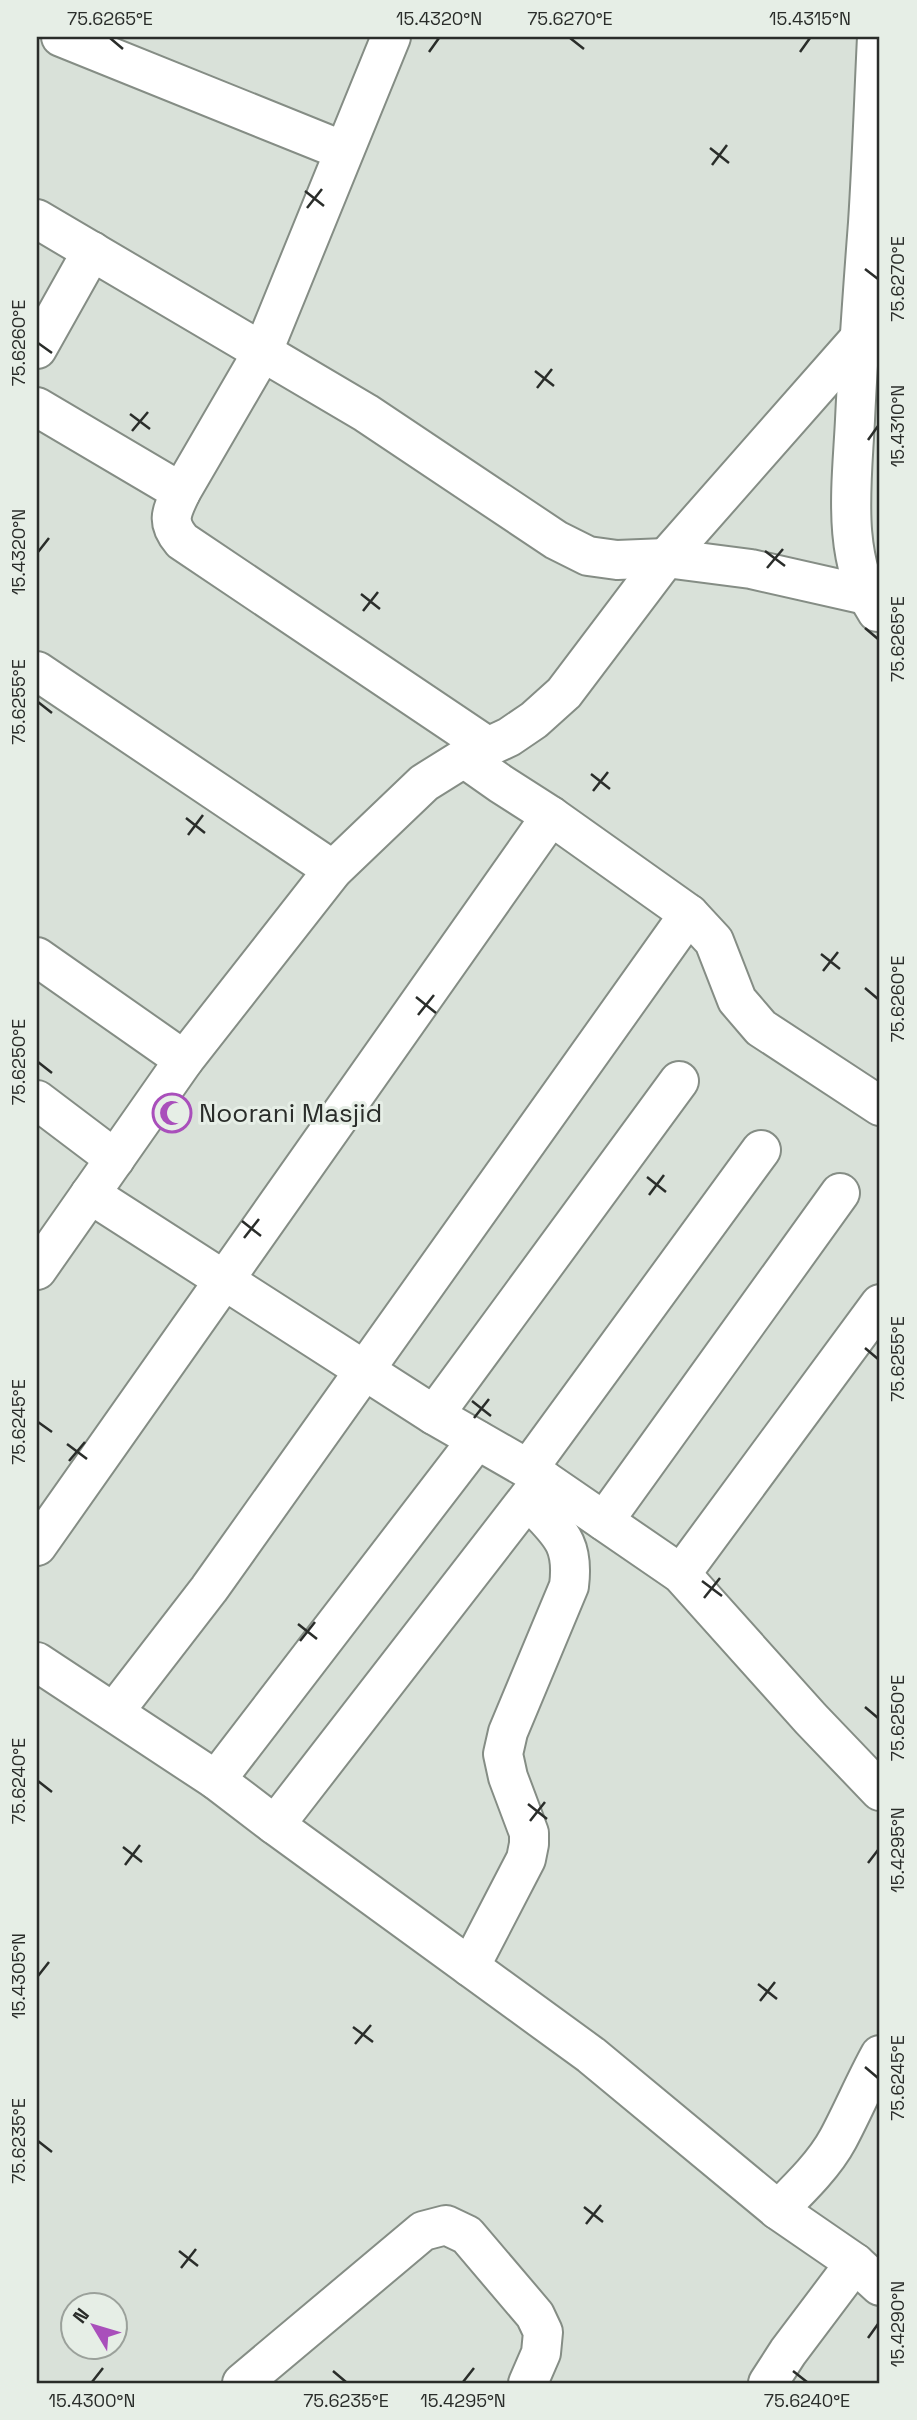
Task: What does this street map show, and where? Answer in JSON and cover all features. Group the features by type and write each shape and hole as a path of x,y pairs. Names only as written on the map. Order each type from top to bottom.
{"street":[{"path":"61,37 344,151"},
{"path":"391,37 263,351 172,511 174,531 182,541 476,752 551,816 689,914 714,941 737,1000 761,1028 880,1106"},
{"path":"873,606 854,548 851,505 859,339 875,154 877,37"},
{"path":"37,219 366,413 556,540 588,556 617,560 666,558 751,569 873,606"},
{"path":"37,349 92,251"},
{"path":"37,1270 184,1060 333,870 424,783 476,752 509,737 534,720 564,693 666,558 859,339"},
{"path":"37,407 181,492"},
{"path":"37,671 333,870"},
{"path":"37,1546 551,816"},
{"path":"114,1712 209,1588 689,914"},
{"path":"37,957 184,1060"},
{"path":"434,1415 679,1081"},
{"path":"37,1100 115,1159"},
{"path":"275,1825 533,1482 761,1150"},
{"path":"604,1521 840,1193"},
{"path":"90,1194 364,1371 477,1440 533,1482 604,1521 681,1574 811,1719 880,1791"},
{"path":"681,1574 880,1304"},
{"path":"216,1780 477,1440"},
{"path":"470,1967 526,1859 529,1833 508,1777 503,1754 508,1732 569,1586 569,1550 533,1482"},
{"path":"37,1662 216,1780 591,2055 778,2210 868,2275 788,2352 768,2383"},
{"path":"778,2210 802,2186 837,2141 880,2055"},
{"path":"243,2383 423,2231 446,2225 467,2235 535,2315 542,2332 541,2353 528,2383"}],"place":[{"name":"Noorani Masjid","path":"172,1113"}]}
